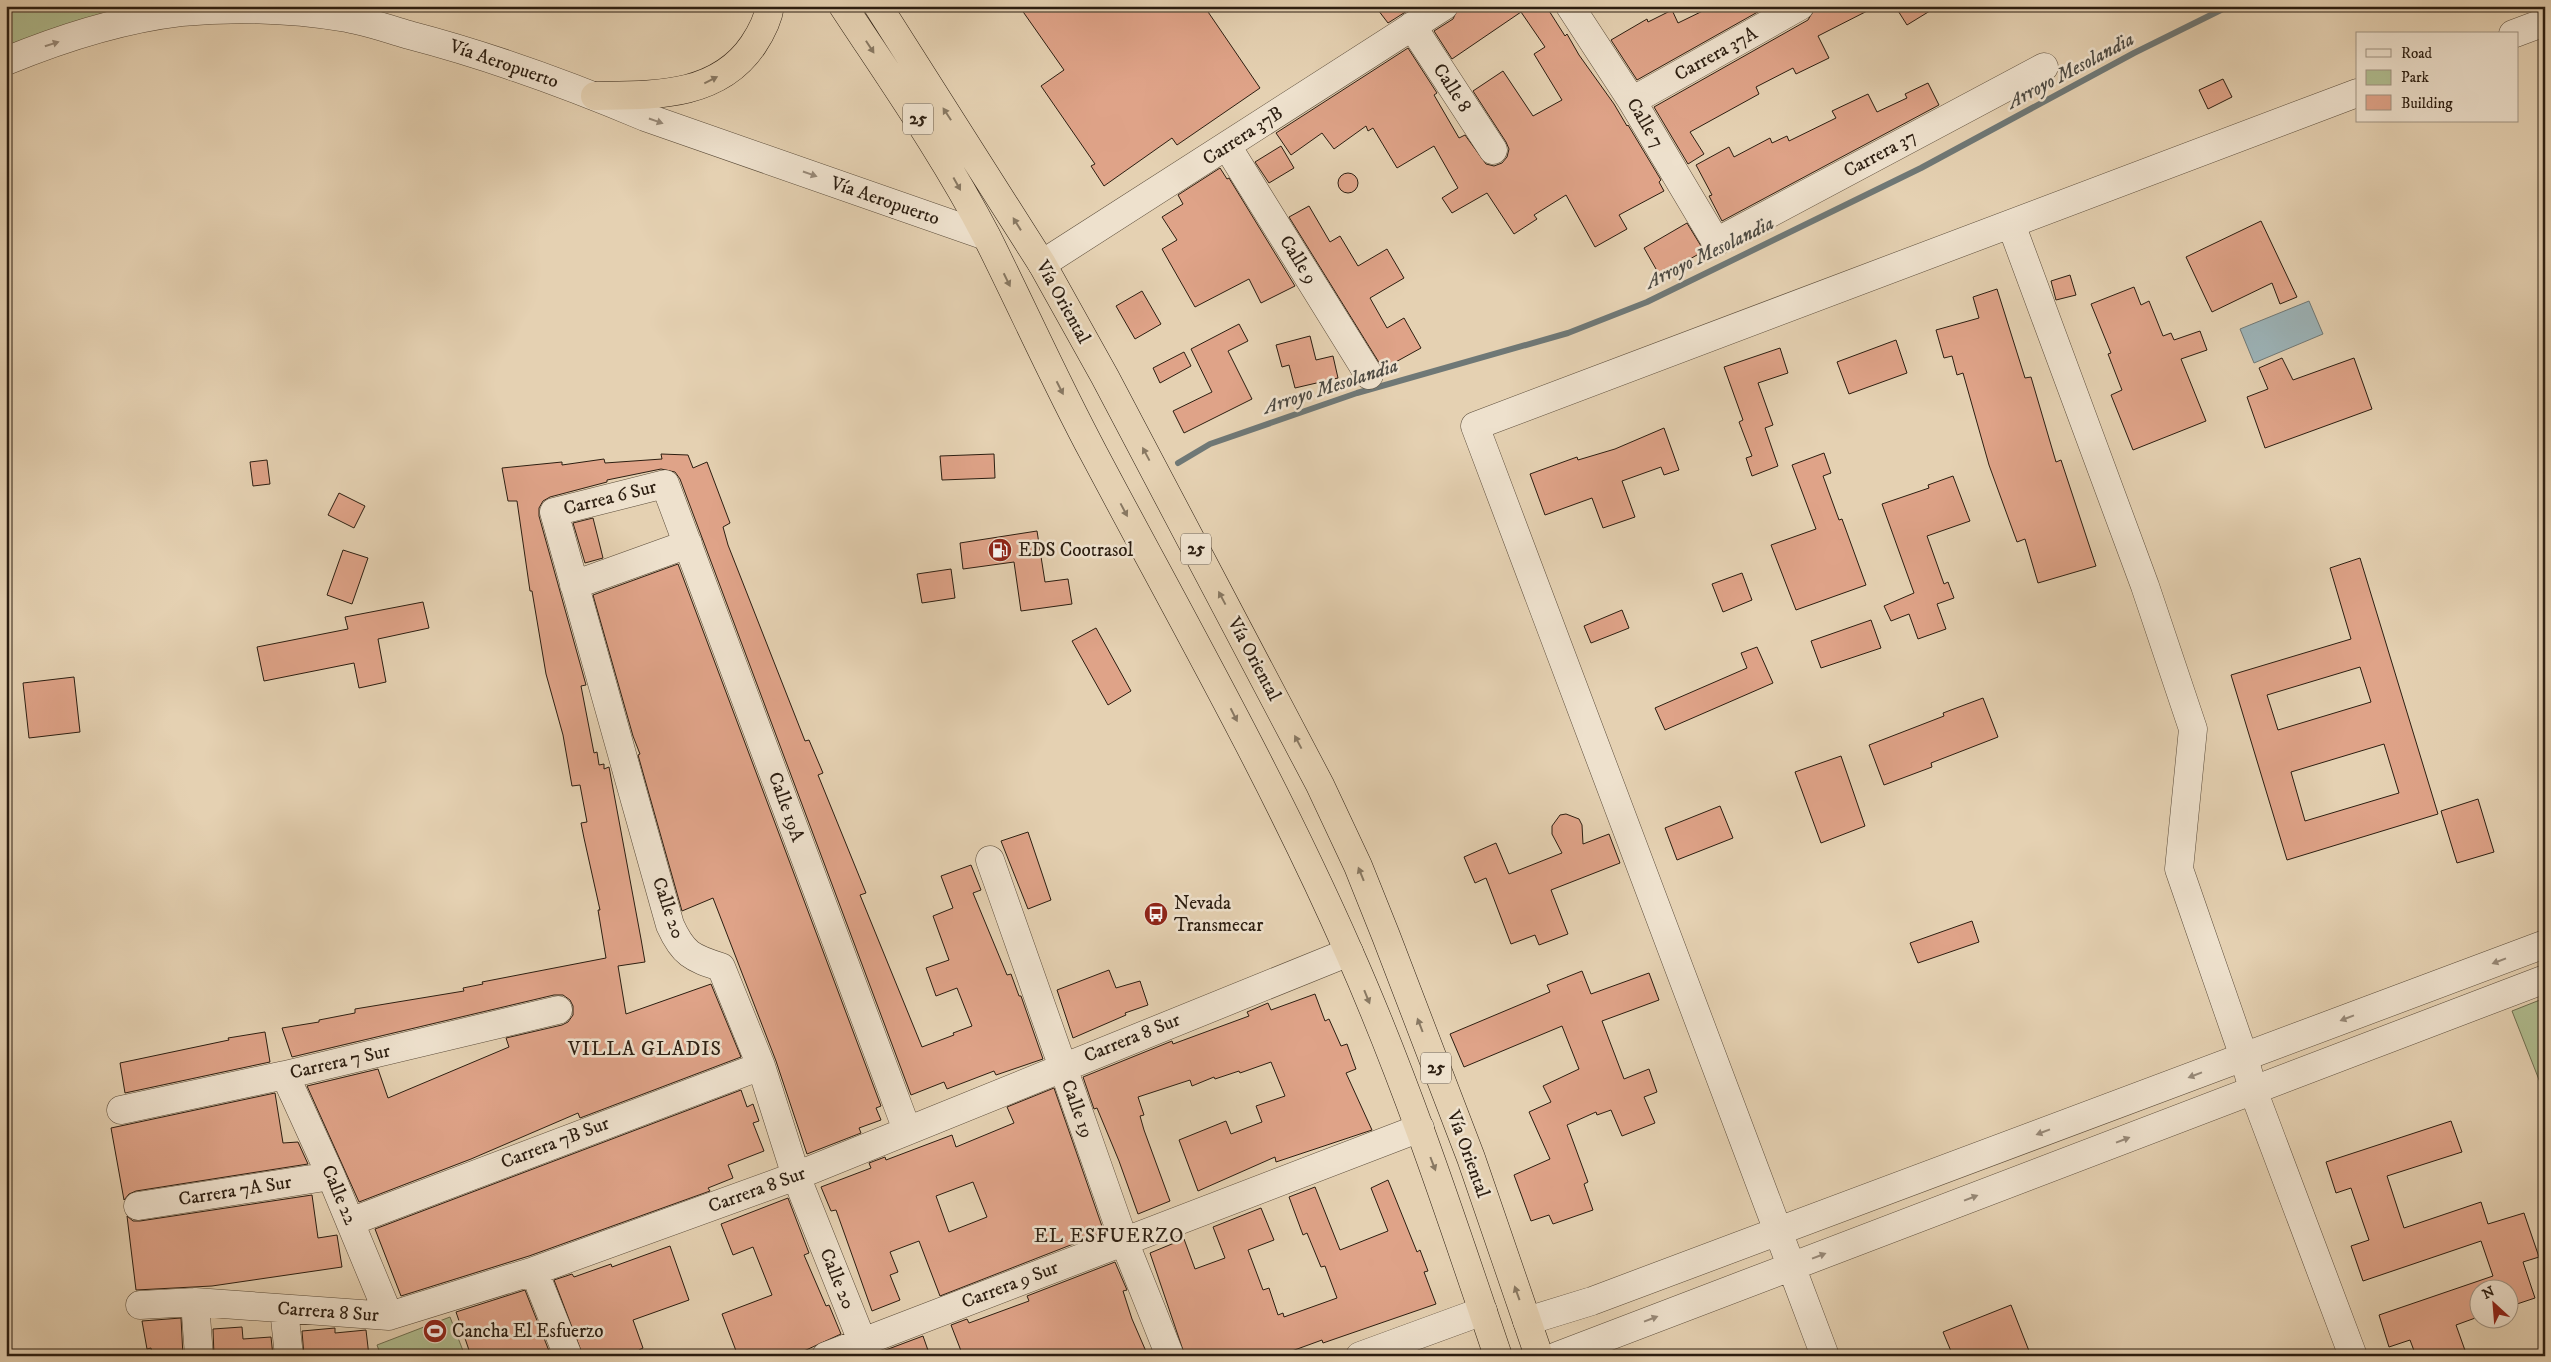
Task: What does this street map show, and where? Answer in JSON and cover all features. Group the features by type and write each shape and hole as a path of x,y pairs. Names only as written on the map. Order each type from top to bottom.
{"highway":[{"path":"595,96 658,95 686,90 711,81 733,67 750,50 761,33 770,6"},
{"name":"Vía Oriental","path":"843,6 936,147 986,236 1093,452 1232,712 1349,952 1420,1128 1498,1356"},
{"name":"Vía Oriental","path":"878,6 1042,264 1105,377 1316,776 1358,866 1471,1158 1539,1356"}],"street":[{"path":"361,6 450,45"},
{"name":"Carrera 37B","path":"1042,264 1444,6"},
{"name":"Calle 7","path":"1570,6 1632,100 1716,242"},
{"name":"Vía Aeropuerto","path":"6,61 47,45 132,20 180,12 264,10 347,18 450,45 595,96 645,117 986,236"},
{"name":"Carrera 37A","path":"1632,100 1786,10"},
{"path":"2518,32 2545,22"},
{"name":"Calle 8","path":"1412,26 1493,150"},
{"name":"Carrera 37","path":"1716,242 2044,67"},
{"path":"1825,1356 1475,426 2356,93"},
{"name":"Calle 9","path":"1228,146 1369,375"},
{"path":"2011,224 2145,586 2193,729 2179,869 2244,1057 2253,1090 2353,1356"},
{"name":"Carrea 6 Sur","path":"554,512 666,484"},
{"name":"Calle 19A","path":"666,484 907,1130"},
{"name":"Calle 20","path":"554,512 670,925 677,941 688,955 721,967 761,1066 796,1176 865,1348"},
{"path":"574,585 688,544"},
{"name":"Calle 19","path":"990,860 1124,1241 1170,1356"},
{"path":"1527,1322 1592,1301 2545,944"},
{"name":"Carrera 8 Sur","path":"140,1305 196,1302 389,1316 534,1271 796,1176 953,1113 1062,1066 1349,952"},
{"path":"1557,1356 2545,979"},
{"name":"Carrera 7 Sur","path":"121,1110 286,1075 558,1010"},
{"name":"Carrera 7B Sur","path":"350,1222 761,1066"},
{"name":"Calle 22","path":"286,1075 331,1176 389,1316"},
{"name":"Carrera 9 Sur","path":"826,1356 865,1348 1124,1241 1420,1128"},
{"name":"Carrera 7A Sur","path":"138,1206 331,1176"},
{"path":"534,1271 568,1356"},
{"path":"196,1302 199,1356"},
{"path":"284,1309 289,1356"},
{"path":"1360,1356 1483,1311"}],"green space":[{"path":"6,6 155,6 6,52"},
{"path":"2545,998 2545,1095 2512,1011"},
{"name":"Cancha El Esfuerzo","path":"450,1317 465,1356 381,1356 377,1345"}],"water":[{"path":"2309,301 2323,334 2254,363 2240,329"}],"building":[{"path":"1019,6 1204,6 1260,88 1177,145 1172,138 1104,186 1091,166 1095,164 1041,86 1064,70"},
{"path":"1375,6 1415,6 1388,23"},
{"path":"1459,6 1546,6 1628,125 1661,180 1659,182 1664,191 1619,215 1627,229 1595,247 1566,195 1534,215 1537,219 1514,234 1487,193 1452,213 1442,198 1458,188 1434,146 1397,168 1373,128 1368,131 1366,126 1334,149 1322,133 1291,155 1276,133 1408,48 1437,93 1434,95 1459,138 1465,135 1486,164 1494,166 1502,163 1507,157 1509,149 1473,91 1503,71 1533,116 1562,100 1534,54 1545,47 1521,12 1452,59 1434,31 1453,19"},
{"path":"1713,6 1761,6 1763,9 1637,80 1611,40 1647,19 1648,22 1672,10 1678,23"},
{"path":"1816,6 1877,6 1818,36 1829,58 1796,74 1793,68 1756,87 1759,94 1690,132 1704,154 1688,164 1654,107 1808,20"},
{"path":"1895,6 1938,6 1907,25"},
{"path":"2223,79 2232,97 2208,109 2199,90"},
{"path":"1928,83 1939,105 1722,221 1709,196 1712,195 1696,165 1729,147 1734,157 1770,138 1772,143 1787,136 1789,141 1836,118 1832,111 1868,94 1877,112 1907,98 1905,94"},
{"path":"1281,146 1294,168 1269,183 1255,162"},
{"path":"1220,168 1227,179 1229,178 1295,286 1261,303 1249,279 1195,307 1162,249 1177,240 1162,217 1183,204 1178,195"},
{"path":"1348,173 1355,176 1358,183 1355,190 1348,193 1341,190 1338,183 1341,176"},
{"path":"1309,206 1330,242 1340,236 1358,266 1387,249 1404,278 1370,298 1387,328 1404,318 1421,348 1383,369 1289,217"},
{"path":"2261,221 2297,297 2280,304 2272,283 2212,312 2186,257"},
{"path":"1687,223 1704,251 1660,276 1644,248"},
{"path":"2070,275 2076,295 2056,300 2051,281"},
{"path":"2134,287 2141,305 2149,301 2163,336 2171,333 2174,340 2200,331 2207,350 2181,359 2206,421 2133,450 2111,395 2122,390 2108,354 2111,353 2091,304"},
{"path":"1997,289 2025,378 2031,377 2056,462 2061,460 2096,566 2038,583 2025,539 2017,542 1989,465 1963,373 1957,375 1952,356 1944,358 1936,330 1979,318 1973,297"},
{"path":"1142,291 1161,324 1135,339 1116,306"},
{"path":"1239,324 1248,341 1228,351 1252,399 1184,433 1173,411 1212,392 1191,349"},
{"path":"1310,336 1316,360 1333,356 1338,378 1295,388 1289,365 1282,367 1276,345"},
{"path":"1896,340 1907,373 1849,394 1837,362"},
{"path":"1780,348 1788,373 1758,383 1773,425 1765,428 1778,466 1752,476 1746,458 1752,456 1739,422 1743,420 1724,367"},
{"path":"1184,352 1191,366 1160,383 1153,368"},
{"path":"2282,358 2293,380 2354,358 2372,409 2265,448 2247,397 2268,389 2259,368"},
{"path":"1664,428 1679,470 1664,475 1661,467 1622,481 1635,517 1603,528 1592,498 1545,515 1530,474 1577,457 1578,460 1615,449"},
{"path":"1824,453 1831,473 1823,476 1839,520 1842,519 1866,585 1796,610 1771,545 1816,529 1792,465"},
{"path":"661,454 688,455 693,468 707,462 730,523 723,527 728,545 805,741 809,740 823,773 818,775 866,893 860,895 922,1047 972,1026 957,988 936,996 926,968 949,960 933,916 953,908 941,876 971,865 981,890 973,893 1007,975 1011,974 1019,996 1021,996 1043,1059 996,1075 994,1071 947,1089 944,1082 911,1095 680,479 675,472 661,469 607,480 607,482 550,497 543,501 539,508 539,516 586,685 581,686 594,753 597,752 599,765 604,764 604,769 609,767 641,939 645,962 618,966 626,1014 711,984 741,1057 580,1118 578,1113 471,1159 359,1202 307,1086 378,1069 388,1098 509,1047 506,1038 562,1025 568,1022 573,1015 573,1006 570,1000 563,995 554,995 292,1057 282,1028 319,1022 319,1020 355,1013 355,1009 464,991 463,988 483,984 482,982 606,958 598,910 600,910 581,823 587,822 580,785 572,786 563,735 546,674 532,591 530,591 517,501 508,501 502,468 562,462 562,465 604,459 605,463 662,459"},
{"path":"994,454 995,478 942,480 940,456"},
{"path":"267,460 270,484 253,486 250,462"},
{"path":"1953,476 1970,521 1927,536 1944,584 1948,582 1954,598 1937,604 1946,629 1918,639 1909,614 1891,621 1884,606 1914,593 1882,504 1929,488 1928,485"},
{"path":"339,493 365,506 354,528 328,515"},
{"path":"593,518 603,558 585,563 573,523"},
{"path":"1037,531 1045,582 1068,579 1072,604 1021,611 1014,562 963,569 960,543"},
{"path":"343,550 368,558 352,604 327,595"},
{"path":"2360,558 2438,814 2287,860 2231,675 2351,639 2330,568","holes":["2360,667 2371,702 2278,730 2267,695","2384,744 2399,793 2305,821 2291,772"]},
{"path":"678,564 881,1106 876,1108 881,1120 859,1128 861,1133 807,1154 776,1061 713,898 682,911 638,755 640,754 633,736 593,595"},
{"path":"951,569 955,598 922,603 917,574"},
{"path":"1742,573 1752,600 1723,612 1712,584"},
{"path":"423,602 429,628 378,639 386,682 359,688 354,663 264,681 257,647 348,629 345,617"},
{"path":"1622,610 1629,628 1591,643 1584,626"},
{"path":"1871,620 1881,648 1821,668 1811,641"},
{"path":"1096,628 1131,691 1108,705 1072,641"},
{"path":"1757,647 1773,683 1665,730 1655,708 1747,668 1741,653"},
{"path":"74,677 80,732 29,738 23,683"},
{"path":"1983,698 1998,737 1931,763 1932,767 1884,785 1869,745 1944,716 1943,713"},
{"path":"1841,756 1865,826 1821,843 1795,772"},
{"path":"2478,799 2494,852 2457,863 2441,811"},
{"path":"1720,806 1733,838 1677,860 1665,828"},
{"path":"1566,814 1579,819 1582,825 1583,844 1609,834 1620,863 1551,890 1568,934 1539,945 1535,935 1511,944 1486,878 1475,883 1464,857 1496,843 1509,874 1562,853 1552,834 1552,826 1560,815"},
{"path":"1028,832 1051,900 1028,909 1001,841"},
{"path":"1972,921 1979,942 1918,963 1910,943"},
{"path":"1109,970 1116,988 1140,981 1148,1005 1125,1013 1126,1015 1073,1038 1057,990"},
{"path":"1582,971 1591,994 1649,973 1659,1000 1602,1021 1624,1079 1649,1069 1657,1092 1644,1097 1655,1123 1622,1136 1611,1110 1597,1115 1596,1112 1567,1125 1588,1182 1584,1184 1593,1210 1553,1224 1549,1215 1531,1221 1514,1175 1550,1159 1529,1112 1551,1102 1543,1086 1579,1069 1562,1026 1464,1067 1450,1034 1550,992 1547,985"},
{"path":"1315,994 1325,1021 1329,1019 1341,1046 1347,1044 1356,1069 1346,1073 1372,1130 1276,1162 1275,1157 1198,1191 1179,1140 1226,1121 1231,1134 1262,1122 1256,1106 1285,1096 1271,1062 1240,1073 1239,1071 1215,1079 1214,1077 1192,1086 1190,1080 1138,1097 1144,1115 1140,1116 1144,1130 1170,1201 1138,1214 1119,1161 1097,1108 1094,1109 1083,1077 1172,1041 1173,1044 1249,1016 1247,1012 1268,1003 1271,1010"},
{"path":"265,1032 270,1062 125,1093 120,1063 229,1040 228,1038"},
{"path":"1054,1088 1104,1232 940,1296 919,1241 890,1252 898,1272 890,1275 900,1300 872,1311 836,1210 831,1211 821,1187 871,1168 869,1163 885,1157 886,1160 952,1135 956,1147 1014,1123 1007,1107","holes":["973,1182 987,1217 949,1232 936,1196"]},
{"path":"741,1090 747,1107 753,1104 759,1121 753,1123 764,1151 728,1165 733,1178 708,1188 710,1191 529,1256 401,1296 375,1229"},
{"path":"275,1093 283,1143 298,1142 308,1164 136,1191 129,1194 124,1200 111,1128"},
{"path":"2451,1121 2462,1152 2387,1176 2404,1228 2481,1202 2488,1224 2524,1213 2539,1257 2523,1262 2535,1298 2518,1304 2518,1280 2481,1280 2493,1276 2481,1241 2363,1281 2351,1246 2369,1240 2351,1188 2336,1193 2326,1162"},
{"path":"1388,1180 1417,1252 1420,1250 1428,1271 1424,1272 1436,1304 1323,1343 1322,1340 1278,1356 1185,1356 1150,1253 1184,1239 1195,1269 1225,1258 1213,1227 1261,1208 1274,1240 1248,1250 1263,1290 1269,1288 1278,1315 1283,1313 1284,1317 1337,1298 1325,1266 1321,1267 1307,1233 1303,1235 1289,1197 1315,1187 1340,1250 1388,1231 1371,1188"},
{"path":"312,1195 318,1238 337,1235 342,1267 212,1286 136,1290 127,1216 133,1221 140,1221"},
{"path":"788,1198 809,1253 804,1255 826,1306 829,1305 841,1334 793,1356 738,1356 722,1314 772,1295 753,1247 733,1255 721,1224"},
{"path":"670,1246 689,1300 633,1320 643,1348 639,1350 641,1356 583,1356 554,1280 572,1274 574,1277 611,1264 612,1267"},
{"path":"1115,1262 1127,1290 1123,1291 1132,1319 1148,1356 963,1356 951,1325 967,1319 969,1323 1029,1301 1027,1296"},
{"path":"2468,1285 2468,1321 2456,1325 2467,1356 2416,1356 2410,1340 2389,1347 2379,1315"},
{"path":"525,1290 551,1356 471,1356 456,1312"},
{"path":"2011,1305 2031,1356 1953,1356 1943,1332"},
{"path":"181,1318 183,1356 152,1356 151,1348 147,1349 142,1321"},
{"path":"242,1327 243,1339 271,1337 273,1356 214,1356 213,1329"},
{"path":"335,1328 335,1333 366,1330 369,1356 304,1356 302,1331"},
{"path":"923,1336 930,1356 883,1356 883,1351"}],"waterway":[{"name":"Arroyo Mesolandia","path":"1178,463 1210,444 1357,393 1568,333 1647,302 1921,168 2134,53 2229,6"}],"place":[{"name":"EDS Cootrasol","path":"1000,550"},
{"name":"Nevada Transmecar","path":"1156,914"},
{"name":"Cancha El Esfuerzo","path":"435,1331"}],"district":[{"name":"VILLA GLADIS","path":"645,1049"},
{"name":"EL ESFUERZO","path":"1109,1236"}]}
